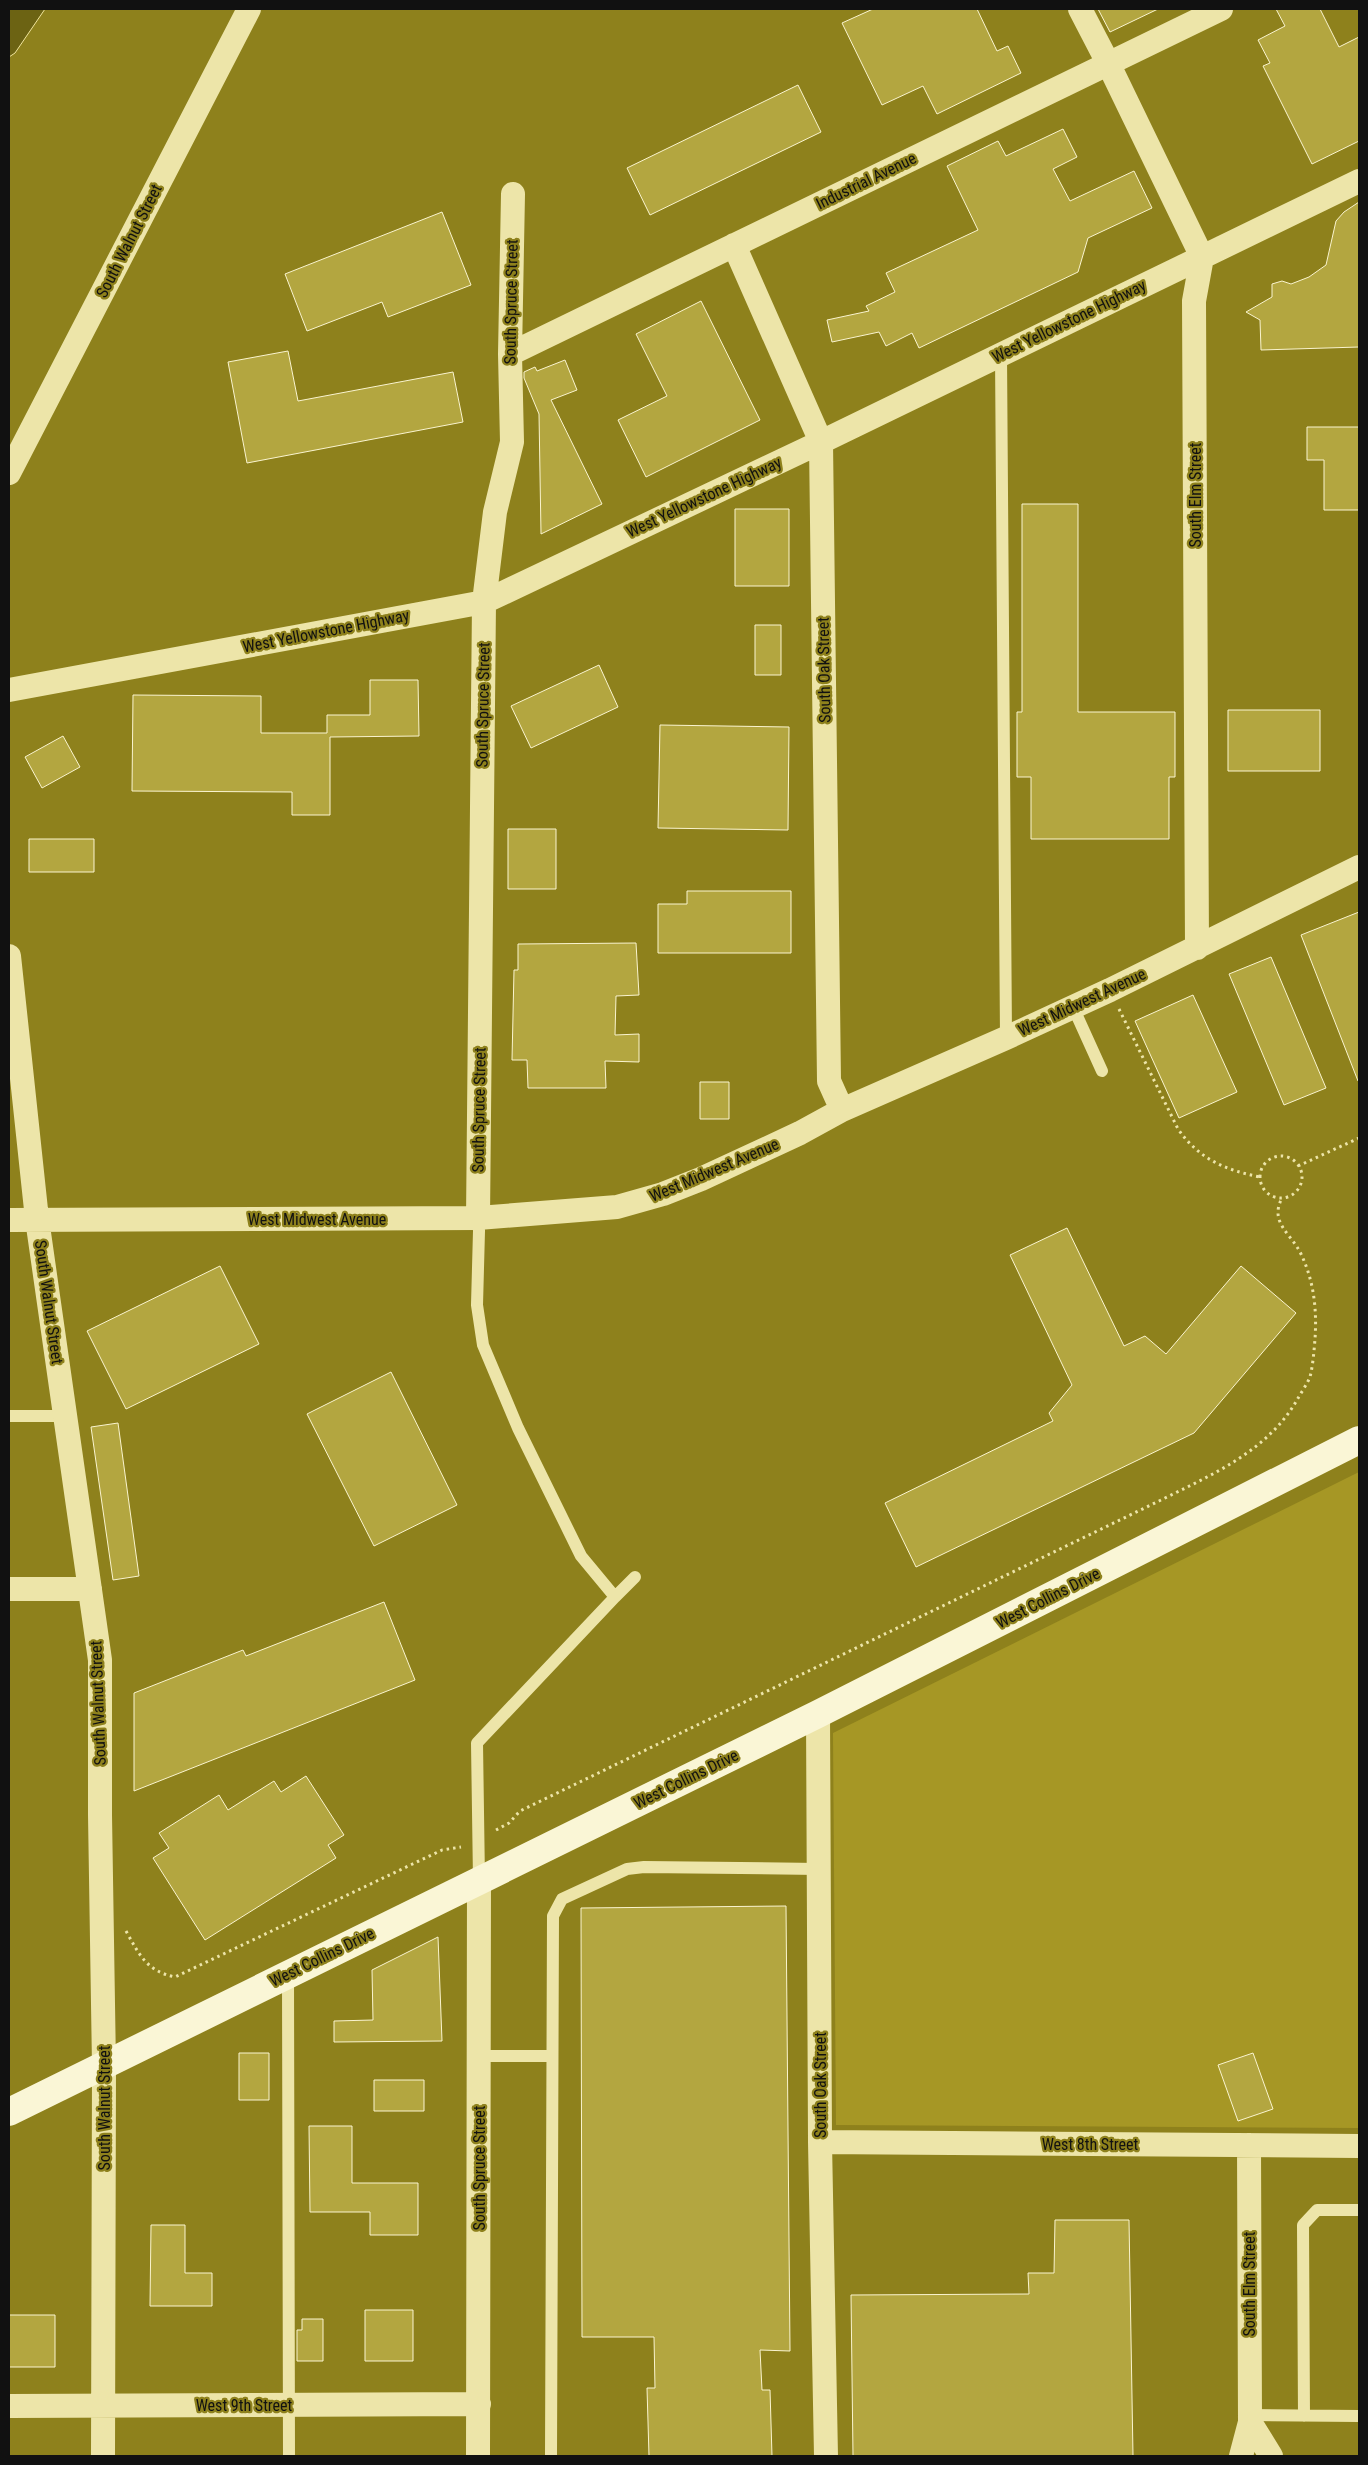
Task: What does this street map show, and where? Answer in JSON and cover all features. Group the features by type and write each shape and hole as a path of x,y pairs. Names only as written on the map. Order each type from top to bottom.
{"main road":[{"name":"West Collins Drive","path":"9,2112 818,1714 1359,1440"}],"street":[{"name":"South Walnut Street","path":"9,473 250,9"},
{"path":"1080,9 1202,257"},
{"name":"Industrial Avenue","path":"510,354 1221,9"},
{"name":"West Yellowstone Highway","path":"9,690 484,602 821,442 1359,181"},
{"name":"South Spruce Street","path":"478,1218 484,602 495,512 512,442 510,354 513,194"},
{"name":"South Oak Street","path":"734,245 821,442 829,1081 842,1110"},
{"name":"South Elm Street","path":"1197,948 1194,301 1202,257"},
{"name":"West Midwest Avenue","path":"9,1220 478,1218 608,1208 663,1194 800,1133 842,1110 1006,1038 1076,1012 1197,948 1359,867"},
{"name":"South Walnut Street","path":"9,956 37,1219 100,1660 100,1815 104,2066 103,2456"},
{"path":"9,1589 90,1589"},
{"name":"South Oak Street","path":"818,1714 820,2142 826,2456"},
{"name":"South Spruce Street","path":"478,2456 479,1880"},
{"name":"West 8th Street","path":"820,2142 1359,2146"},
{"name":"South Elm Street","path":"1241,2456 1250,2419 1249,2145"},
{"name":"West 9th Street","path":"9,2406 479,2404"},
{"path":"1250,2419 1271,2456"}],"lane":[{"path":"1001,355 1006,1038"},
{"path":"1076,1012 1102,1071"},
{"path":"478,1218 477,1305 483,1345 518,1428 581,1556 616,1597"},
{"path":"9,1416 65,1416"},
{"path":"479,1880 477,1743 635,1577"},
{"path":"551,2456 553,1916 562,1900 627,1869 644,1867 819,1869"},
{"path":"288,1974 289,2456"},
{"path":"479,2056 552,2056"},
{"path":"1304,2416 1303,2225 1317,2210 1359,2210"},
{"path":"1250,2419 1304,2416 1359,2416"}],"path":[{"path":"1076,1012 1120,1010 1178,1129 1188,1144 1202,1156 1218,1165 1235,1172 1260,1177"},
{"path":"1298,1166 1359,1138"},
{"path":"126,1931 141,1957 152,1969 163,1975 175,1977 442,1850 456,1849 478,1841 509,1823 520,1811 1232,1464 1249,1452 1286,1418 1309,1378 1314,1352 1316,1303 1301,1253 1277,1216 1278,1206 1282,1198 1295,1192 1301,1180 1298,1166 1288,1158 1275,1157 1264,1164 1260,1177 1264,1189 1269,1194 1282,1198"}],"shaded area":[{"path":"9,9 45,9 15,53 9,57"},
{"path":"1359,1472 1359,2128 836,2125 833,1733"}],"building":[{"path":"873,9 977,9 997,51 1008,46 1021,73 937,114 923,86 882,105 842,23"},
{"path":"1098,9 1158,9 1110,32"},
{"path":"1276,9 1320,9 1339,47 1359,37 1359,141 1312,164 1263,66 1270,63 1258,40 1285,26"},
{"path":"798,85 821,132 650,215 627,168"},
{"path":"1063,129 1077,157 1053,169 1070,201 1134,171 1152,208 1088,238 1078,272 919,348 912,333 886,346 879,332 832,342 827,320 869,311 866,306 895,292 886,273 978,230 947,166 998,141 1006,156"},
{"path":"1359,202 1359,347 1261,350 1260,320 1246,312 1272,297 1272,284 1282,281 1291,284 1309,277 1326,265 1336,221 1344,212"},
{"path":"442,212 471,285 388,317 382,302 307,331 285,274"},
{"path":"701,301 760,420 646,477 618,420 667,396 636,334"},
{"path":"288,351 298,401 453,372 463,422 247,463 228,362"},
{"path":"565,360 577,390 551,400 602,504 541,534 539,414 524,378 524,372 535,367 537,371"},
{"path":"1307,427 1359,427 1359,510 1324,510 1324,460 1307,460"},
{"path":"1022,504 1078,504 1078,712 1175,712 1175,777 1169,777 1169,839 1031,839 1031,777 1017,777 1017,712 1022,712"},
{"path":"735,509 789,509 789,586 735,586"},
{"path":"755,625 781,625 781,675 755,675"},
{"path":"599,665 618,707 531,748 511,706"},
{"path":"370,680 418,680 419,736 330,737 330,815 292,815 292,792 132,791 133,695 261,696 261,733 327,733 327,715 370,715"},
{"path":"1228,710 1320,710 1320,771 1228,771"},
{"path":"660,725 789,727 788,830 658,828"},
{"path":"63,736 80,767 42,788 25,757"},
{"path":"508,829 556,829 556,889 508,889"},
{"path":"29,839 94,839 94,872 29,872"},
{"path":"687,891 791,891 791,953 658,953 658,904 687,904"},
{"path":"1359,912 1359,1081 1358,1081 1301,935"},
{"path":"636,943 639,995 616,996 615,1035 639,1034 639,1062 605,1061 606,1088 528,1088 527,1060 512,1060 514,970 518,970 518,944"},
{"path":"1271,957 1326,1088 1284,1105 1229,974"},
{"path":"1193,995 1237,1092 1179,1118 1135,1021"},
{"path":"700,1082 729,1082 729,1119 700,1119"},
{"path":"1067,1228 1124,1346 1145,1336 1166,1354 1241,1266 1296,1313 1194,1433 916,1567 885,1503 1053,1421 1049,1413 1072,1385 1010,1255"},
{"path":"220,1266 259,1344 126,1409 87,1331"},
{"path":"391,1372 457,1505 374,1546 307,1414"},
{"path":"118,1423 139,1576 113,1580 91,1427"},
{"path":"384,1602 415,1680 134,1791 134,1693 243,1650 246,1656"},
{"path":"306,1776 344,1835 328,1845 336,1858 205,1940 153,1858 169,1848 159,1833 219,1795 228,1810 274,1781 281,1792"},
{"path":"786,1906 790,2351 760,2350 762,2390 770,2390 772,2456 649,2456 647,2388 655,2388 654,2337 582,2337 581,1908"},
{"path":"438,1937 442,2041 334,2042 334,2021 373,2020 372,1970"},
{"path":"239,2053 269,2053 269,2100 239,2100"},
{"path":"1253,2053 1273,2109 1238,2121 1218,2065"},
{"path":"374,2080 424,2080 424,2111 374,2111"},
{"path":"309,2126 352,2126 352,2183 418,2183 418,2235 370,2235 370,2212 310,2212"},
{"path":"1055,2220 1129,2220 1133,2456 853,2456 851,2295 1029,2294 1028,2273 1054,2273"},
{"path":"151,2225 185,2225 185,2273 212,2273 212,2306 150,2306"},
{"path":"365,2310 413,2310 413,2361 365,2361"},
{"path":"9,2315 55,2315 55,2367 9,2367"},
{"path":"302,2319 323,2319 323,2361 297,2361 297,2330 302,2330"}]}
